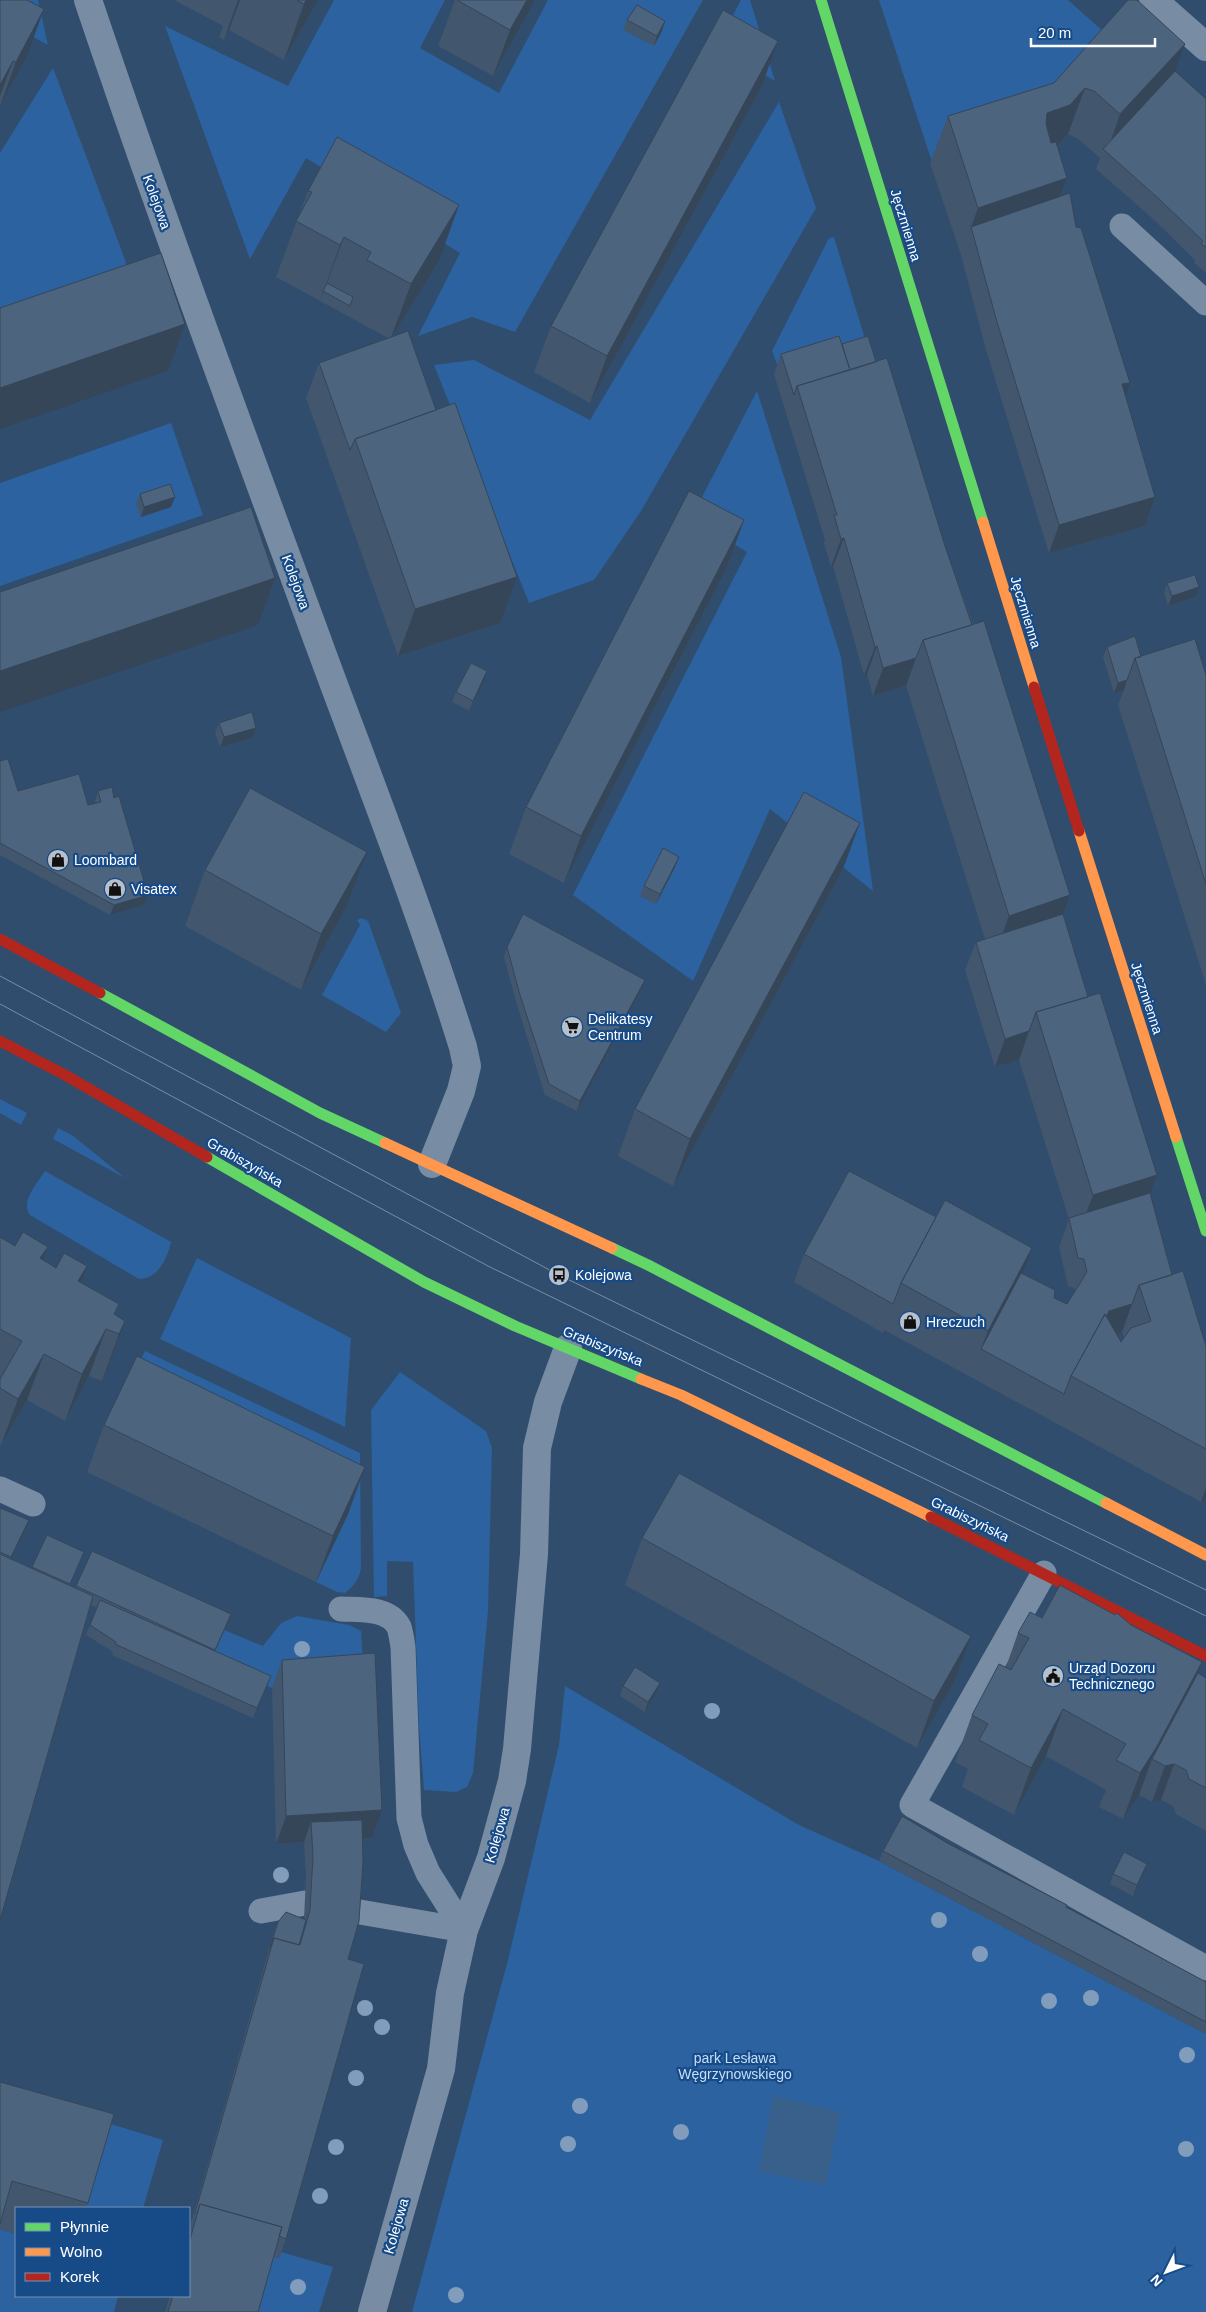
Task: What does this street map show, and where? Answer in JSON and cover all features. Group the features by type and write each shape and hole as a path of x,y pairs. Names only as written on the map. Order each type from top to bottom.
{"main road":[{"name":"Jęczmienna","path":"821,0 1092,873 1206,1231"},
{"path":"0,939 320,1112 648,1265 1206,1555"},
{"name":"Grabiszyńska","path":"0,1041 65,1075 424,1282 514,1326 681,1395 1044,1573 1206,1656"}],"street":[{"name":"Kolejowa","path":"88,0 195,306 414,901 463,1047 467,1066 461,1091 432,1164"},
{"path":"1153,0 1206,47"},
{"name":"Kolejowa","path":"372,2312 441,2068 450,1993 464,1930 491,1858 512,1781 518,1749 534,1554 537,1448 548,1402 568,1348"}],"lane":[{"path":"1122,226 1206,302"},
{"path":"0,1489 33,1504"},
{"path":"1044,1573 912,1805 1206,1968"},
{"path":"340,1609 369,1610 387,1615 399,1627 403,1647 409,1818 416,1845 428,1873 464,1930"},
{"path":"261,1911 305,1903"},
{"path":"354,1911 464,1930"}],"green space":[{"path":"0,0 38,0 48,45 0,19"},
{"path":"334,0 445,0 420,48 499,93 548,0 703,0 515,332 472,317 418,336 460,253 306,158 250,259 165,26 288,86"},
{"path":"741,0 750,0 775,81 716,47"},
{"path":"879,0 1068,0 1115,42 1037,130 932,162"},
{"path":"53,68 127,265 0,313 0,153"},
{"path":"779,102 816,208 641,511 594,580 529,603 434,365 474,360 590,420"},
{"path":"834,237 865,339 777,364 772,351 829,238"},
{"path":"757,391 841,657 873,891 770,809 693,981 573,895 747,552 691,518"},
{"path":"171,423 203,515 0,586 0,483"},
{"path":"362,918 368,921 401,1013 386,1032 322,995 360,925 357,920"},
{"path":"0,1099 27,1113 21,1125 0,1113"},
{"path":"58,1128 72,1135 125,1178 53,1139"},
{"path":"45,1171 171,1242 161,1267 151,1276 139,1279 30,1215 27,1210 28,1198"},
{"path":"197,1258 351,1338 345,1427 160,1339"},
{"path":"145,1351 360,1453 361,1568 357,1579 345,1593 337,1592 316,1582 348,1514 120,1403"},
{"path":"400,1372 486,1431 492,1448 488,1611 473,1773 467,1787 456,1792 424,1790 419,1726 413,1562 387,1561 387,1596 374,1597 371,1410"},
{"path":"297,1616 349,1625 361,1631 364,1681 272,1688 211,1660 224,1630 263,1646 281,1623"},
{"name":"park Lesława Węgrzynowskiego","path":"565,1686 799,1825 879,1861 1206,2034 1206,2312 412,2312 508,1960 559,1745"},
{"path":"0,2090 163,2140 143,2207 82,2207"},
{"path":"0,2229 15,2234 15,2297 118,2297 114,2312 0,2312"},
{"path":"190,2233 279,2258 281,2252 333,2267 319,2312 254,2312 190,2253"}],"shaded area":[{"path":"773,2096 840,2112 826,2185 759,2172"}],"building":[{"path":"0,0 27,0 44,9 16,62 13,61 0,85"},
{"path":"297,0 306,0 304,4"},
{"path":"457,0 527,0 510,30"},
{"path":"1128,0 1137,0 1185,44 1120,114 1094,91 1085,88 1070,105 1047,113 1046,124 1051,143 1056,142 1067,178 978,208 948,116 1054,83"},
{"path":"637,5 665,21 657,36 627,20"},
{"path":"723,10 778,41 607,356 551,326"},
{"path":"1175,71 1206,99 1206,247 1201,244 1203,241 1158,198 1103,149"},
{"path":"337,137 459,205 411,284 367,260 371,252 344,237 340,245 296,221 312,192 308,191"},
{"path":"1070,193 1076,227 1081,228 1130,383 1122,384 1155,497 1059,525 997,322 971,227"},
{"path":"161,253 185,324 0,388 0,308"},
{"path":"327,283 353,297 350,306 323,291"},
{"path":"408,331 436,410 355,439 350,450 319,363"},
{"path":"839,336 850,370 797,386 794,395 781,354"},
{"path":"868,336 876,362 850,370 842,344"},
{"path":"887,358 945,546 972,625 923,640 916,658 883,668 877,646 875,647 844,538 841,539 834,515 837,515 797,386"},
{"path":"455,403 517,577 415,609 355,439"},
{"path":"170,484 175,497 144,507 140,494"},
{"path":"689,491 744,520 581,836 526,807"},
{"path":"251,507 275,578 0,671 0,592"},
{"path":"1195,575 1199,587 1172,596 1167,583"},
{"path":"984,621 1070,895 1009,916 923,640"},
{"path":"1135,636 1141,657 1135,658 1127,680 1118,683 1107,647"},
{"path":"1195,639 1206,675 1206,884 1135,658"},
{"path":"471,663 487,671 473,701 456,692"},
{"path":"252,712 256,728 224,737 219,723"},
{"path":"8,759 18,791 79,774 88,805 101,802 98,791 112,787 114,798 119,796 148,895 114,905 0,843 0,761"},
{"path":"250,788 367,852 321,934 205,870"},
{"path":"804,792 860,823 690,1139 635,1109"},
{"path":"663,848 679,857 660,894 644,886"},
{"name":"Delikatesy Centrum","path":"523,914 645,980 580,1101 549,1084 520,995 507,947"},
{"path":"1063,914 1088,997 1036,1012 1029,1031 1005,1039 976,942"},
{"path":"1100,993 1157,1175 1093,1195 1036,1012"},
{"path":"849,1171 936,1217 901,1283 893,1304 804,1254"},
{"path":"1150,1193 1172,1275 1139,1285 1132,1304 1109,1311 1106,1317 1105,1314 1071,1376 1064,1394 981,1349 1021,1273 1055,1290 1054,1298 1067,1304 1087,1272 1084,1259 1078,1258 1069,1218"},
{"path":"945,1200 1032,1248 988,1331 901,1283"},
{"path":"23,1232 48,1247 40,1258 56,1268 64,1253 87,1266 78,1281 119,1304 114,1314 125,1321 119,1334 106,1329 82,1374 44,1354 18,1399 0,1388 0,1379 22,1341 0,1329 0,1237 15,1246"},
{"path":"1183,1271 1206,1346 1206,1449 1071,1376 1105,1314 1121,1342 1131,1328 1151,1321 1139,1285"},
{"path":"137,1356 365,1467 333,1536 104,1425"},
{"path":"679,1473 971,1636 934,1701 642,1538"},
{"path":"0,1508 29,1520 11,1557 0,1552"},
{"path":"47,1535 84,1552 70,1584 32,1567"},
{"path":"92,1551 231,1614 215,1650 76,1586"},
{"path":"0,1554 93,1596 0,1920"},
{"path":"1060,1585 1115,1615 1117,1613 1131,1625 1202,1662 1156,1748 1140,1773 1116,1760 1126,1744 1063,1709 1031,1768 979,1740 988,1724 972,1715 999,1664 1011,1670 1029,1638 1018,1633 1030,1612 1042,1618"},
{"path":"100,1600 271,1676 257,1708 115,1644 116,1642 90,1625"},
{"path":"375,1653 382,1810 286,1816 282,1660"},
{"path":"635,1667 660,1683 648,1702 623,1686"},
{"path":"1198,1673 1206,1678 1206,1788 1189,1779 1186,1770 1174,1764 1165,1766 1152,1759"},
{"path":"902,1816 949,1844 1067,1905 1066,1907 1206,1982 1206,2022 883,1851"},
{"path":"362,1820 363,1862 359,1921 348,1959 364,1964 286,2239 279,2236 282,2227 200,2204 197,2213 195,2213 274,1938 300,1945 310,1910 313,1856 311,1822"},
{"path":"1124,1852 1147,1864 1137,1885 1113,1874"},
{"path":"286,1912 306,1920 299,1945 274,1938 270,1947 278,1922"},
{"path":"0,2082 114,2114 88,2203 12,2181 0,2224"},
{"path":"200,2204 282,2227 258,2312 168,2312 173,2297 190,2297 190,2239"}],"tram line":[{"path":"0,976 559,1275 1206,1590"},
{"path":"0,1004 488,1266 1206,1616"}],"traffic: fast":[{"path":"821,0 983,522"},
{"path":"100,993 320,1113 385,1143"},
{"path":"1176,1137 1206,1231"},
{"path":"207,1157 424,1282 515,1326 641,1379"},
{"path":"612,1248 1106,1503"}],"traffic: slow":[{"path":"983,522 1034,687"},
{"path":"1079,831 1176,1137"},
{"path":"385,1143 612,1248"},
{"path":"641,1379 681,1395 931,1517"},
{"path":"1106,1503 1206,1555"}],"traffic: jam":[{"path":"1034,687 1079,831"},
{"path":"0,939 100,993"},
{"path":"0,1041 65,1075 207,1157"},
{"path":"931,1517 1206,1656"}],"place":[{"name":"Loombard","path":"58,860"},
{"name":"Visatex","path":"115,889"},
{"name":"Delikatesy Centrum","path":"572,1027"},
{"name":"Kolejowa","path":"559,1275"},
{"name":"Hreczuch","path":"910,1322"},
{"name":"Urząd Dozoru Technicznego","path":"1053,1676"}]}
